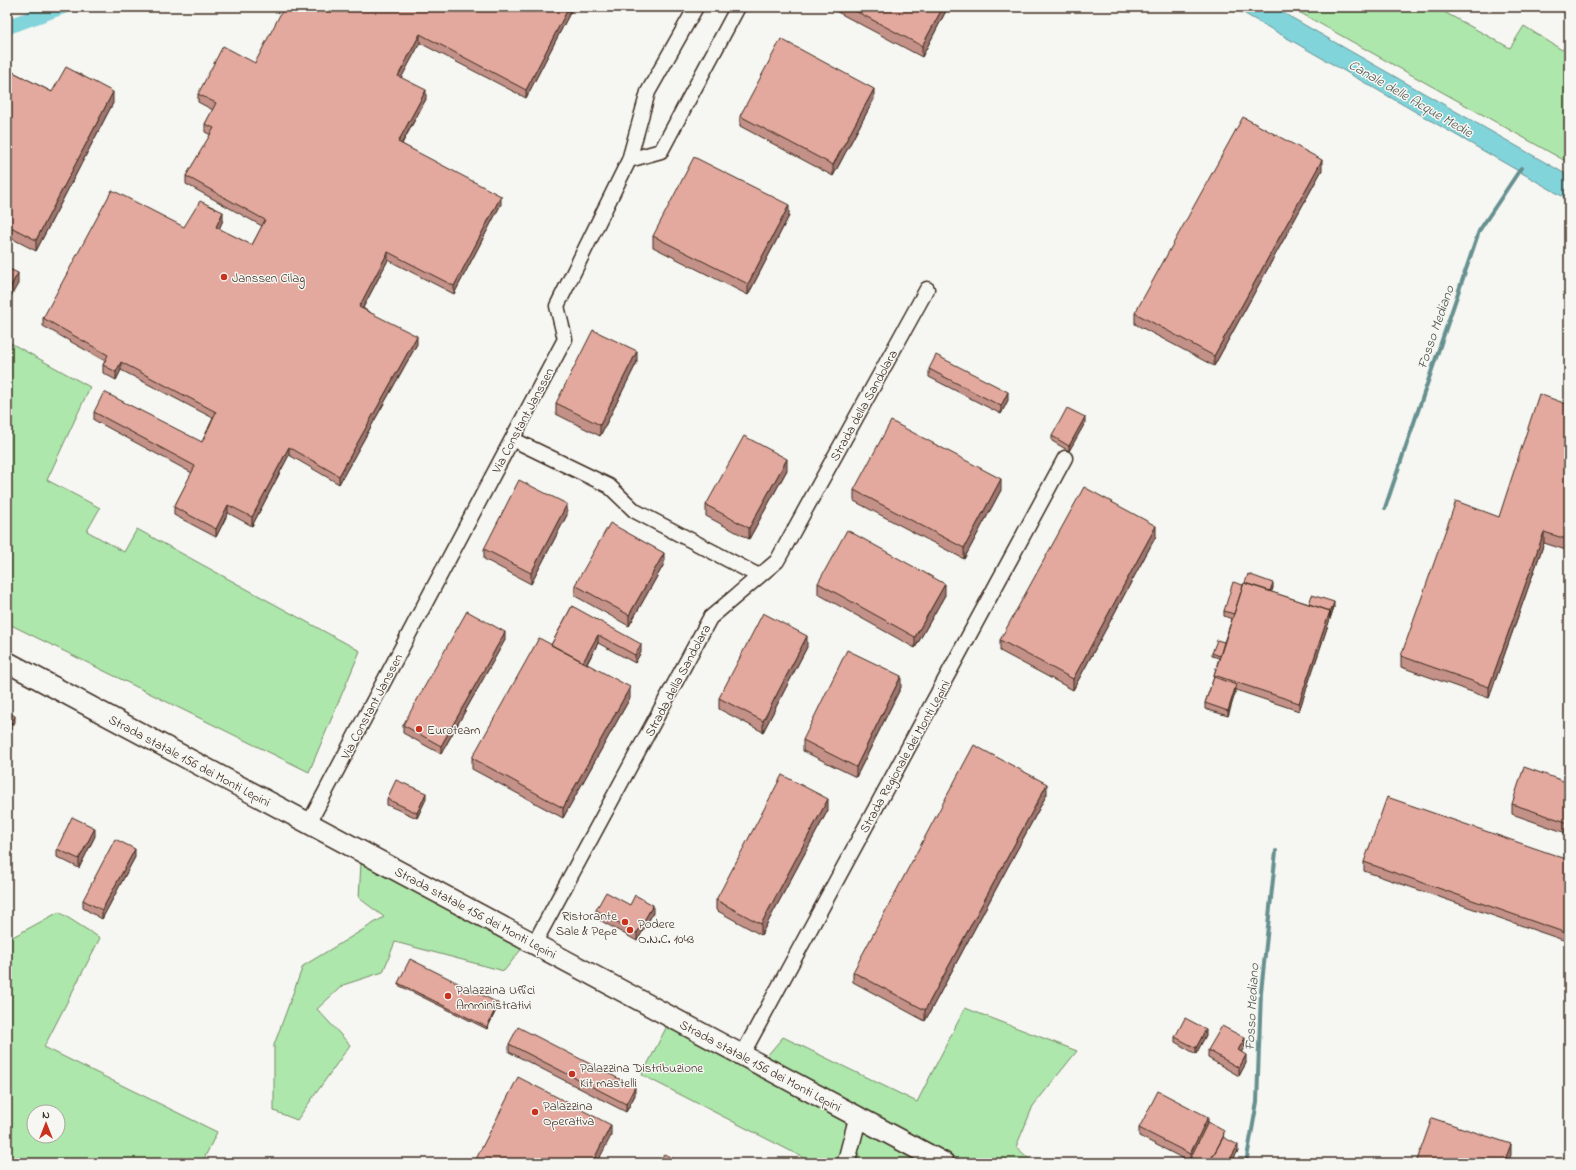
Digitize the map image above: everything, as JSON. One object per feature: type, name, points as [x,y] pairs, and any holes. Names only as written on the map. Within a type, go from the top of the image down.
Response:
[{"type":"main road","name":"Strada statale 156 dei Monti Lepini","points":[[7,662],[944,1163]]},
{"type":"street","name":"Via Constant Janssen","points":[[309,823],[565,339],[557,306],[629,160],[648,92],[696,7]]},
{"type":"street","points":[[629,160],[661,151],[738,7]]},
{"type":"street","name":"Strada della Sandolara","points":[[534,944],[710,618],[777,561],[927,289]]},
{"type":"street","points":[[512,439],[609,486],[635,511],[759,576]]},
{"type":"street","name":"Strada Regionale dei Monti Lepini","points":[[742,1054],[1066,458]]},
{"type":"street","points":[[846,1163],[858,1117]]},
{"type":"green space","points":[[1290,7],[1435,7],[1510,48],[1524,26],[1562,50],[1569,43],[1569,163]]},
{"type":"green space","points":[[7,341],[90,387],[47,480],[100,508],[87,531],[124,552],[137,529],[360,651],[309,772],[7,623]]},
{"type":"green space","points":[[361,863],[523,947],[504,971],[395,942],[383,972],[343,985],[317,1009],[350,1045],[297,1120],[274,1111],[274,1045],[303,966],[384,917],[359,898]]},
{"type":"green space","points":[[59,912],[100,938],[44,1047],[217,1132],[202,1163],[7,1163],[7,940]]},
{"type":"green space","points":[[965,1008],[1077,1051],[1033,1106],[1016,1147],[1034,1163],[809,1163],[810,1161],[642,1075],[667,1026],[755,1070],[783,1037],[917,1102]]},
{"type":"water","name":"Canale delle Acque Medie","points":[[1233,7],[1273,7],[1569,176],[1569,200]]},
{"type":"building","name":"Janssen Cilag","points":[[284,7],[569,7],[526,90],[420,34],[398,76],[426,90],[398,142],[501,196],[454,286],[388,252],[359,307],[417,336],[339,476],[289,447],[252,517],[228,505],[216,529],[174,507],[195,466],[94,412],[104,392],[202,442],[216,412],[121,362],[116,372],[103,365],[108,355],[43,318],[112,190],[184,227],[200,201],[223,212],[216,227],[252,245],[265,220],[186,176],[214,128],[205,124],[216,103],[198,94],[223,46],[255,63]]},
{"type":"building","points":[[848,7],[943,7],[922,46]]},
{"type":"building","points":[[781,39],[874,89],[833,165],[740,116]]},
{"type":"building","points":[[66,67],[113,92],[36,240],[7,225],[7,69],[52,92]]},
{"type":"building","points":[[1243,117],[1322,160],[1214,356],[1135,313]]},
{"type":"building","points":[[694,157],[789,205],[748,284],[653,236]]},
{"type":"building","points":[[7,268],[18,273],[7,293]]},
{"type":"building","points":[[593,330],[637,351],[600,425],[556,403]]},
{"type":"building","points":[[936,355],[1008,392],[1001,406],[929,369]]},
{"type":"building","points":[[1539,394],[1569,405],[1569,540],[1544,532],[1489,687],[1401,656],[1456,501],[1499,517]]},
{"type":"building","points":[[1067,408],[1085,417],[1069,446],[1052,436]]},
{"type":"building","points":[[891,421],[1001,479],[964,548],[854,490]]},
{"type":"building","points":[[744,436],[787,459],[749,528],[706,505]]},
{"type":"building","points":[[519,480],[567,504],[531,573],[484,549]]},
{"type":"building","points":[[1084,487],[1156,526],[1073,679],[1000,640]]},
{"type":"building","points":[[610,523],[664,553],[629,615],[575,585]]},
{"type":"building","points":[[847,530],[945,584],[915,637],[818,583]]},
{"type":"building","points":[[1248,574],[1273,583],[1270,591],[1245,583]]},
{"type":"building","points":[[1233,582],[1243,585],[1234,614],[1224,611]]},
{"type":"building","points":[[1244,583],[1330,611],[1299,703],[1214,675]]},
{"type":"building","points":[[1312,595],[1334,602],[1330,614],[1330,611],[1309,604]]},
{"type":"building","points":[[572,606],[641,644],[635,655],[598,635],[583,662],[551,645]]},
{"type":"building","points":[[467,611],[505,632],[441,746],[403,725]]},
{"type":"building","points":[[763,613],[807,636],[763,721],[719,698]]},
{"type":"building","points":[[539,638],[630,687],[563,808],[472,758]]},
{"type":"building","points":[[1217,640],[1224,642],[1220,656],[1212,653]]},
{"type":"building","points":[[847,650],[901,676],[856,767],[803,740]]},
{"type":"building","points":[[1214,677],[1236,685],[1228,711],[1205,703]]},
{"type":"building","points":[[7,712],[15,716],[7,731]]},
{"type":"building","points":[[974,745],[1047,784],[925,1010],[853,972]]},
{"type":"building","points":[[1524,767],[1569,783],[1569,823],[1512,804]]},
{"type":"building","points":[[782,775],[828,799],[761,924],[716,900]]},
{"type":"building","points":[[396,780],[426,793],[417,813],[387,799]]},
{"type":"building","points":[[1387,797],[1569,860],[1569,934],[1364,862]]},
{"type":"building","points":[[72,817],[95,828],[79,859],[57,849]]},
{"type":"building","points":[[115,839],[135,849],[102,910],[83,900]]},
{"type":"building","name":"Podere O.N.C. 1043","points":[[606,892],[630,905],[635,895],[653,905],[637,933],[596,910]]},
{"type":"building","name":"Palazzina Uffici Amministrativi","points":[[410,959],[498,1003],[487,1027],[398,983]]},
{"type":"building","points":[[1185,1018],[1206,1029],[1196,1048],[1175,1037]]},
{"type":"building","points":[[1222,1026],[1245,1038],[1238,1050],[1246,1055],[1239,1068],[1208,1050]]},
{"type":"building","points":[[518,1027],[635,1087],[626,1104],[509,1044]]},
{"type":"building","name":"Palazzina Operativa","points":[[518,1077],[611,1125],[592,1163],[474,1163]]},
{"type":"building","points":[[1158,1091],[1208,1117],[1190,1154],[1139,1128]]},
{"type":"building","points":[[1432,1118],[1511,1144],[1504,1163],[1416,1163]]},
{"type":"building","points":[[1208,1122],[1224,1131],[1223,1138],[1209,1163],[1197,1163],[1190,1159]]},
{"type":"building","points":[[1223,1137],[1238,1145],[1228,1163],[1209,1163]]},
{"type":"building","points":[[664,1154],[682,1163],[659,1163]]},
{"type":"waterway","points":[[7,27],[62,7]]},
{"type":"waterway","name":"Fosso Mediano","points":[[1385,508],[1479,231],[1521,168]]},
{"type":"waterway","name":"Fosso Mediano","points":[[1246,1163],[1257,1102],[1261,992],[1276,851]]},
{"type":"place","name":"Janssen Cilag","points":[[224,277]]},
{"type":"place","name":"Euroteam","points":[[419,729]]},
{"type":"place","name":"Ristorante Sale & Pepe","points":[[625,922]]},
{"type":"place","name":"Podere O.N.C. 1043","points":[[630,930]]},
{"type":"place","name":"Palazzina Uffici Amministrativi","points":[[448,996]]},
{"type":"place","name":"Palazzina Distribuzione Kit mastelli","points":[[572,1074]]},
{"type":"place","name":"Palazzina Operativa","points":[[535,1112]]}]
